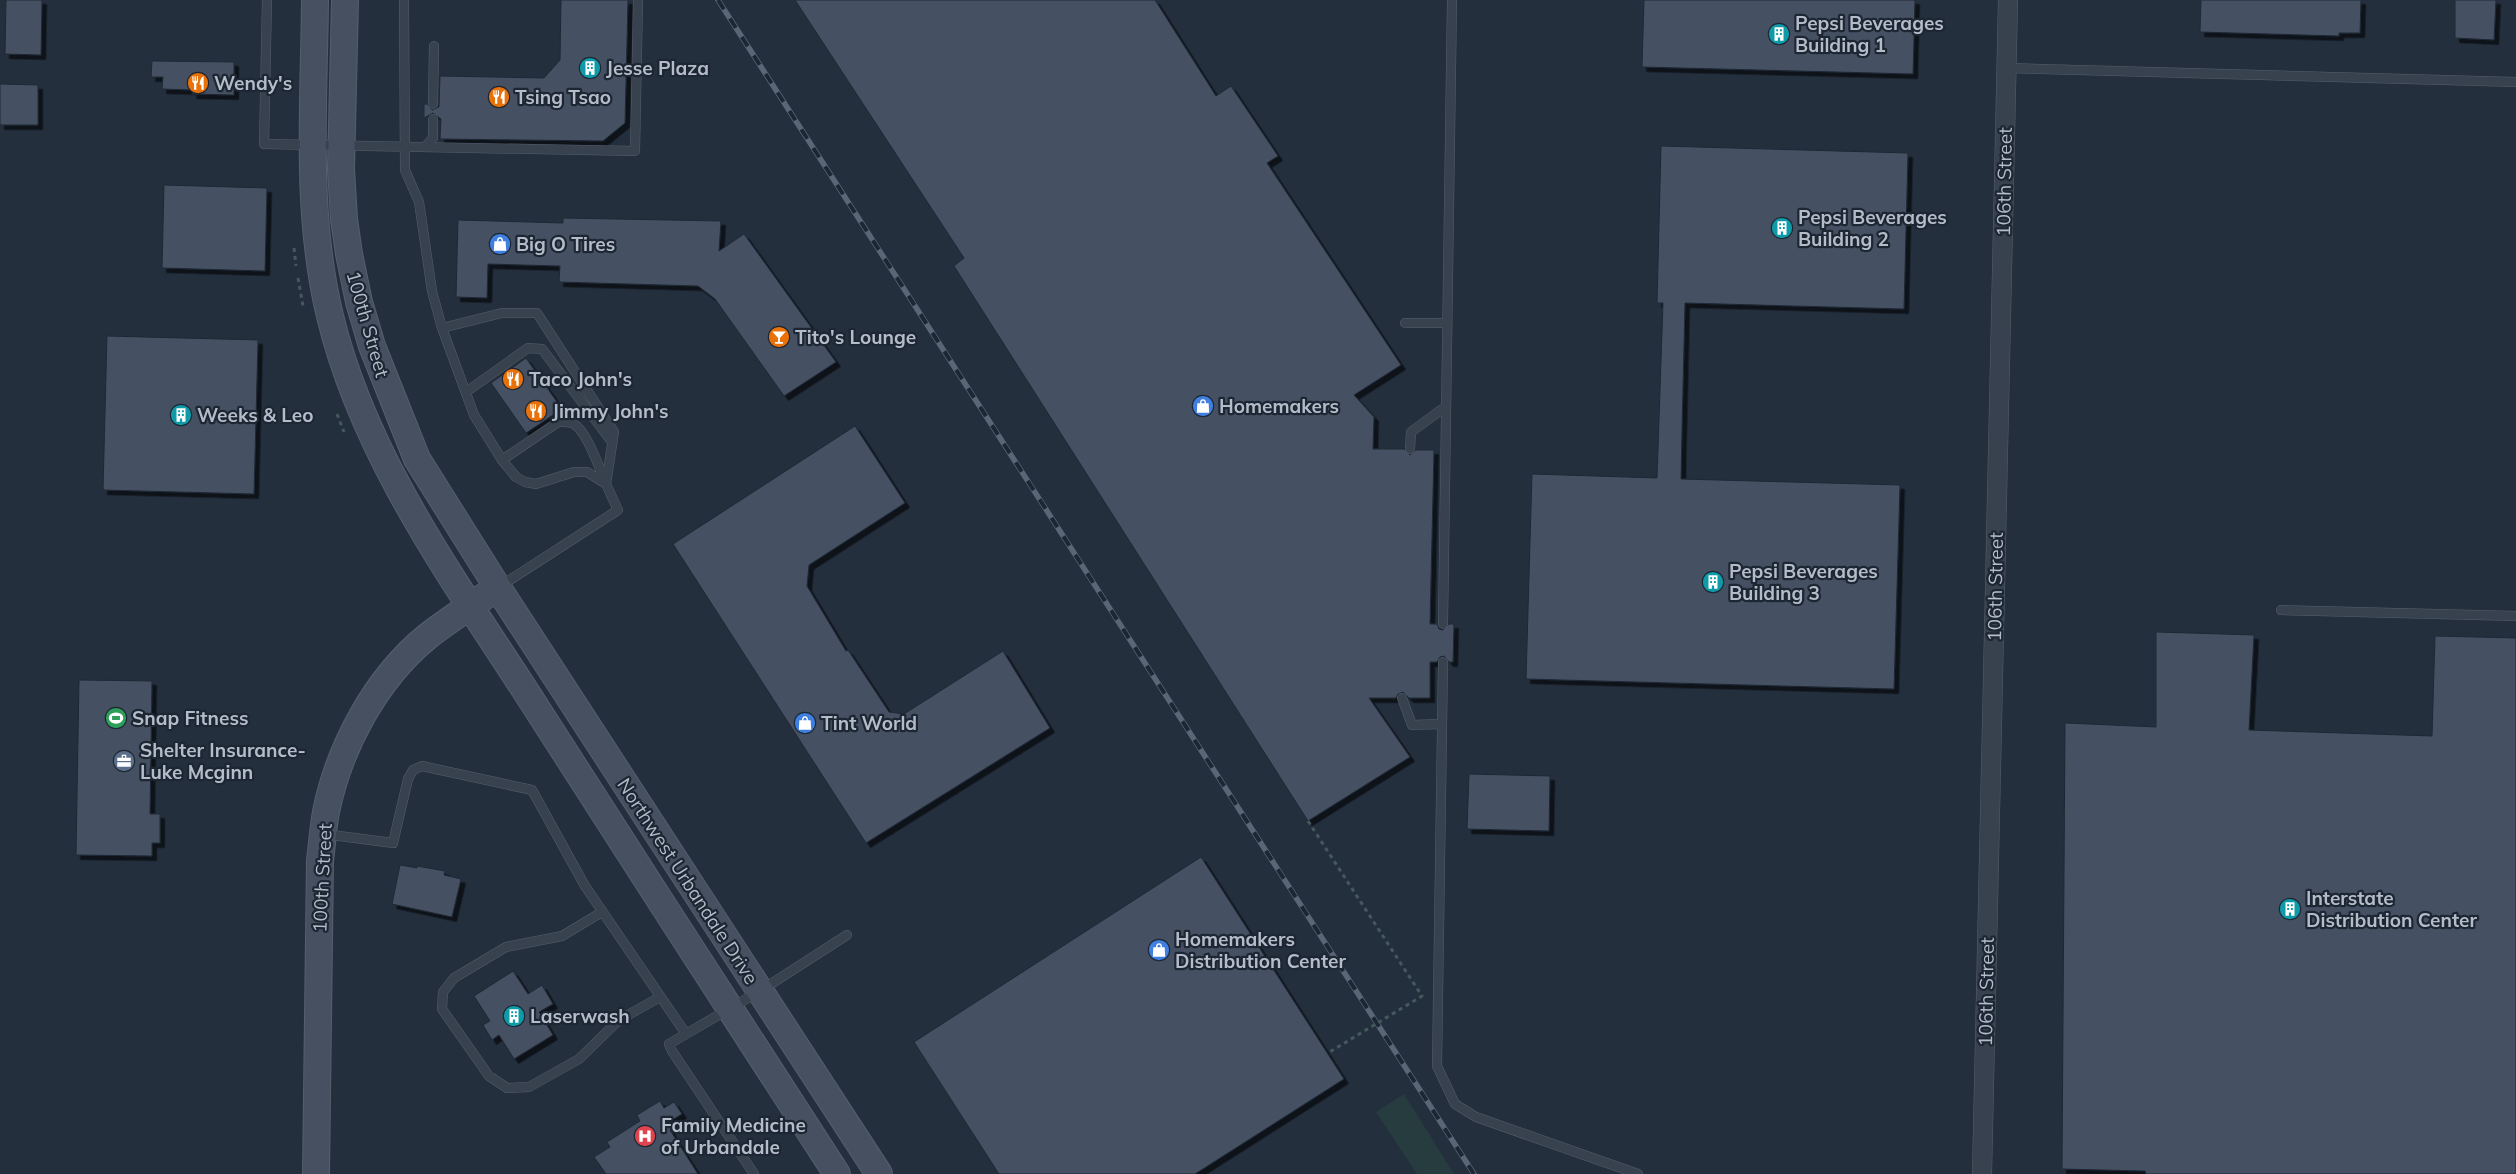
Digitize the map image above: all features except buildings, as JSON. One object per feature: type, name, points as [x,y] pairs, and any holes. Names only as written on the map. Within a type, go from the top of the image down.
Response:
[{"type":"main road","name":"100th Street","points":[[315,0],[314,145],[316,234],[323,281],[342,359],[379,448],[409,506],[471,606]]},
{"type":"main road","name":"100th Street","points":[[316,1174],[320,861],[332,786],[345,751],[364,714],[385,682],[427,637],[498,588],[417,459],[385,384],[359,302],[344,219],[341,145],[345,0]]},
{"type":"main road","name":"Northwest Urbandale Drive","points":[[498,588],[879,1174]]},
{"type":"main road","name":"Northwest Urbandale Drive","points":[[471,606],[837,1174]]},
{"type":"street","name":"106th Street","points":[[1982,1174],[2008,0]]},
{"type":"lane","points":[[267,0],[264,144],[635,150],[638,0]]},
{"type":"lane","points":[[404,0],[405,170],[419,202],[432,291],[442,328],[474,415],[502,460],[516,477],[525,482],[536,484],[574,472],[587,472],[606,484]]},
{"type":"lane","points":[[1443,624],[1452,0]]},
{"type":"lane","points":[[433,104],[434,46]]},
{"type":"lane","points":[[2007,68],[2516,82]]},
{"type":"lane","points":[[425,147],[433,138],[433,119]]},
{"type":"lane","points":[[442,328],[502,313],[537,313],[614,432],[606,484]]},
{"type":"lane","points":[[1405,323],[1447,323]]},
{"type":"lane","points":[[466,392],[528,348],[542,349],[612,442]]},
{"type":"lane","points":[[1410,450],[1411,432],[1446,407]]},
{"type":"lane","points":[[498,588],[618,510],[586,440],[574,424],[558,422],[502,460]]},
{"type":"lane","points":[[2282,610],[2516,616]]},
{"type":"lane","points":[[1443,662],[1438,1066],[1444,1082],[1455,1104],[1476,1116],[1638,1174]]},
{"type":"lane","points":[[1402,698],[1412,725],[1441,724]]},
{"type":"lane","points":[[323,834],[393,843],[408,779],[414,770],[422,766],[532,790],[585,886],[686,1034]]},
{"type":"lane","points":[[602,912],[562,936],[506,947],[454,978],[443,992],[442,1010],[489,1076],[507,1088],[529,1088],[579,1059],[619,1020],[660,997]]},
{"type":"lane","points":[[754,1174],[669,1044],[760,991],[847,935]]},
{"type":"path","points":[[1308,821],[1422,996],[1328,1053]]},
{"type":"green space","points":[[1404,1094],[1454,1174],[1417,1174],[1376,1112]]},
{"type":"railway","points":[[718,0],[1474,1174]]},
{"type":"place","name":"Pepsi Beverages Building 1","points":[[1779,34]]},
{"type":"place","name":"Jesse Plaza","points":[[590,68]]},
{"type":"place","name":"Wendy's","points":[[198,83]]},
{"type":"place","name":"Tsing Tsao","points":[[499,97]]},
{"type":"place","name":"Pepsi Beverages Building 2","points":[[1782,228]]},
{"type":"place","name":"Big O Tires","points":[[500,244]]},
{"type":"place","name":"Tito's Lounge","points":[[779,337]]},
{"type":"place","name":"Taco John's","points":[[513,379]]},
{"type":"place","name":"Homemakers","points":[[1203,406]]},
{"type":"place","name":"Jimmy John's","points":[[536,411]]},
{"type":"place","name":"Weeks & Leo","points":[[181,415]]},
{"type":"place","name":"Pepsi Beverages Building 3","points":[[1713,582]]},
{"type":"place","name":"Snap Fitness","points":[[116,718]]},
{"type":"place","name":"Tint World","points":[[805,723]]},
{"type":"place","name":"Shelter Insurance- Luke Mcginn","points":[[124,761]]},
{"type":"place","name":"Interstate Distribution Center","points":[[2290,909]]},
{"type":"place","name":"Homemakers Distribution Center","points":[[1159,950]]},
{"type":"place","name":"Laserwash","points":[[514,1016]]},
{"type":"place","name":"Family Medicine of Urbandale","points":[[645,1136]]}]
